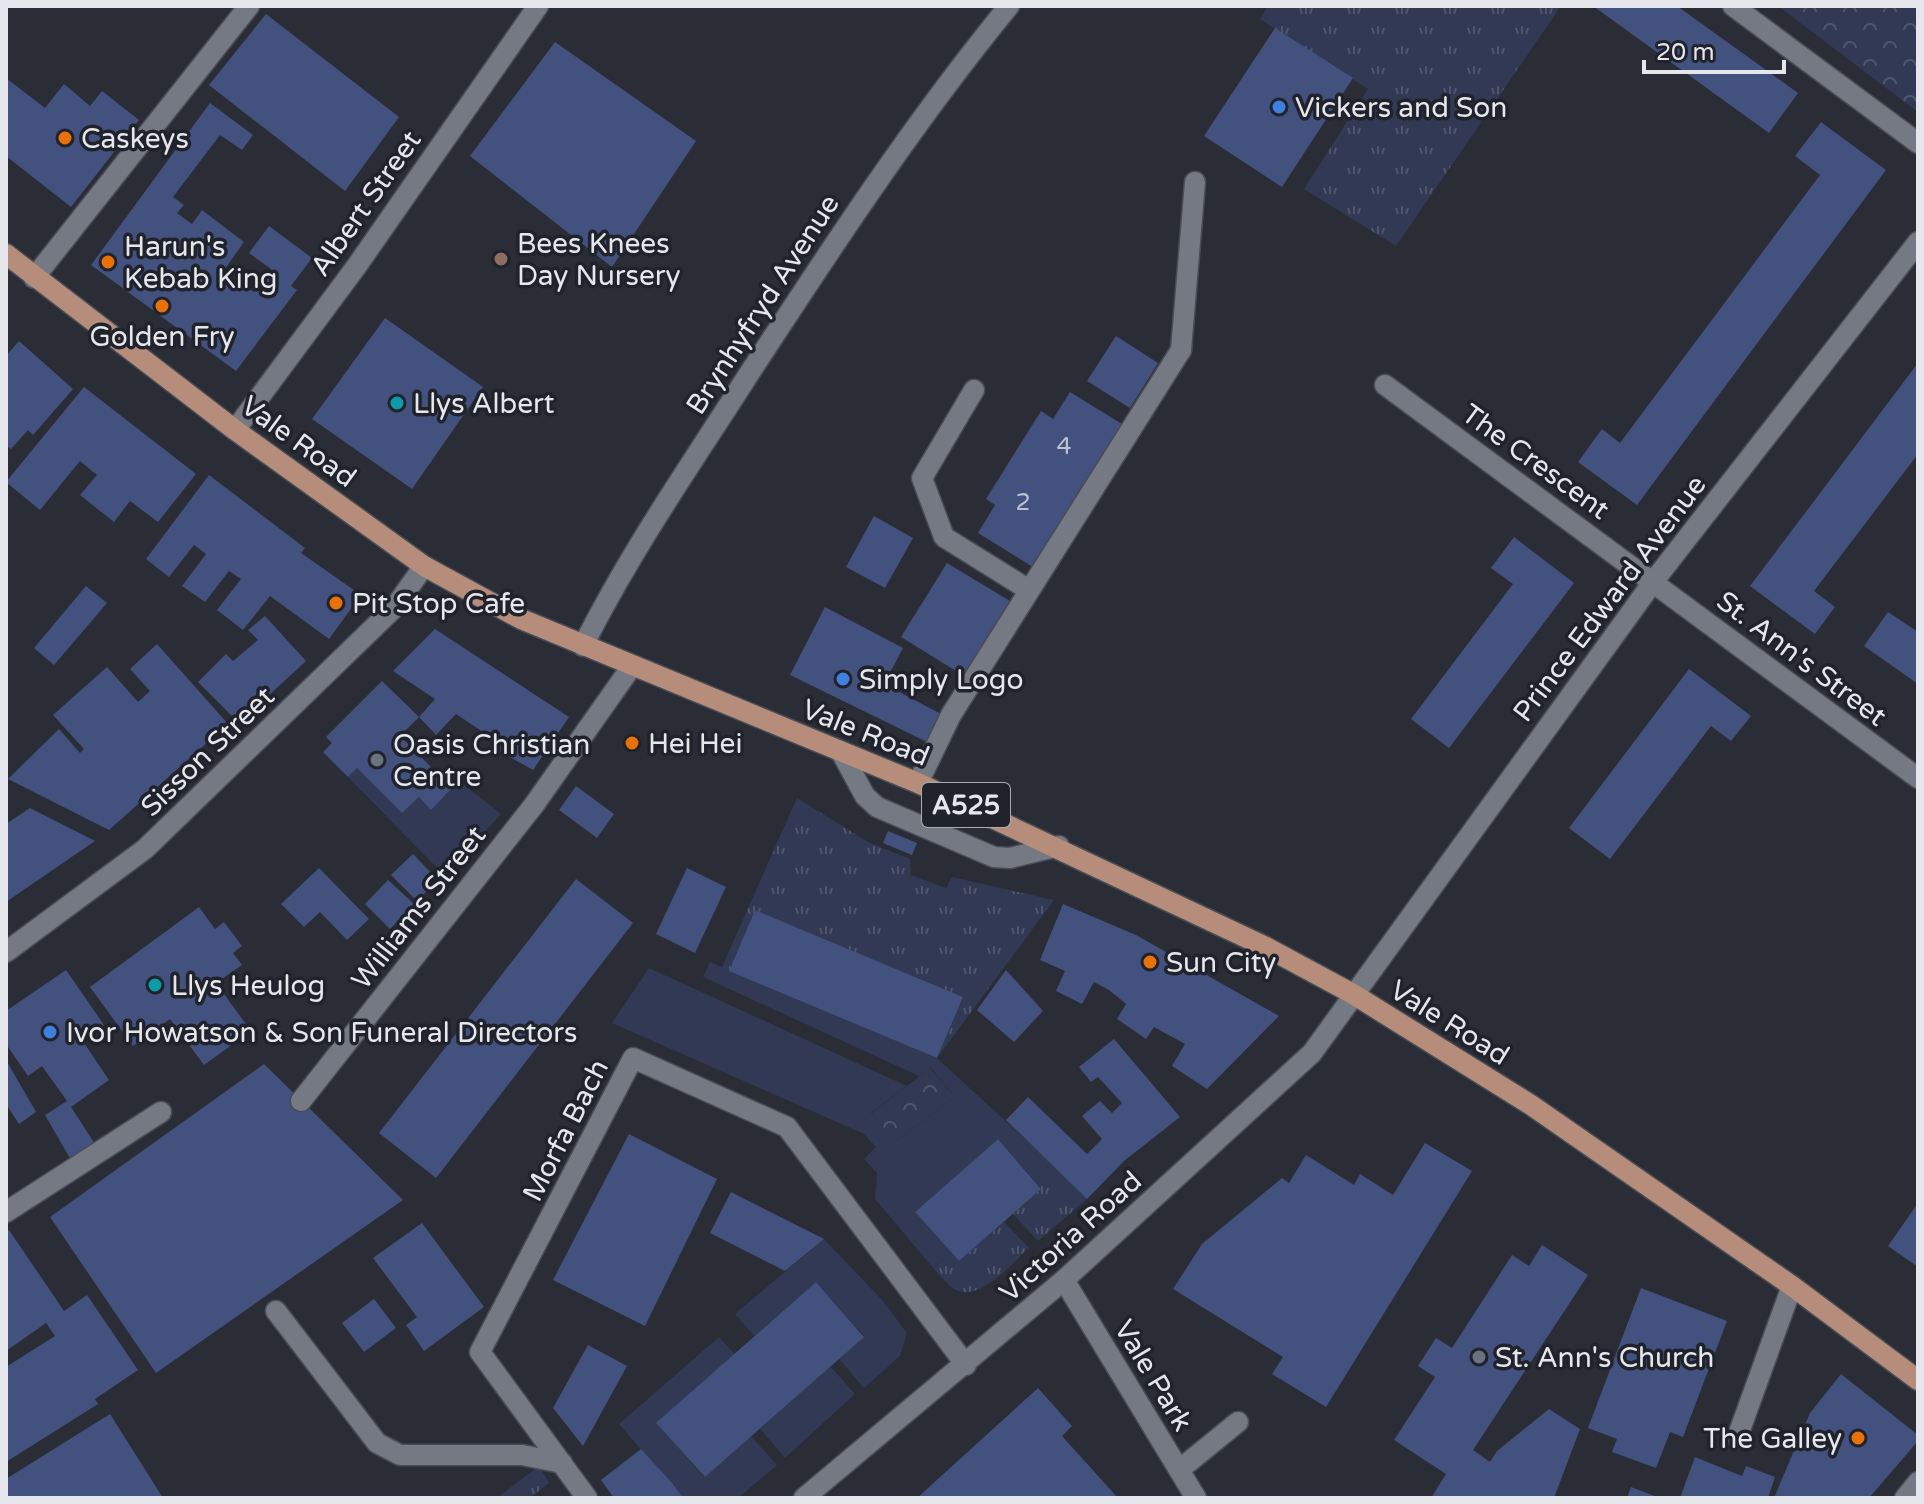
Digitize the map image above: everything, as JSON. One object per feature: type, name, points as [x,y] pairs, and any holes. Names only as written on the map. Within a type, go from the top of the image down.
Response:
[{"type":"main road","name":"Vale Road","points":[[6,254],[235,430],[424,566],[521,619],[918,783],[1059,846],[1266,947],[1353,994],[1531,1105],[1792,1286],[1918,1380]]},
{"type":"street","points":[[34,278],[249,6]]},
{"type":"street","name":"Albert Street","points":[[235,430],[356,267],[538,6]]},
{"type":"street","name":"Brynhyfryd Avenue","points":[[583,646],[616,580],[846,224],[965,59],[1009,6]]},
{"type":"street","points":[[1733,6],[1918,143]]},
{"type":"street","points":[[918,783],[951,715],[1181,350],[1195,182]]},
{"type":"street","name":"Prince Edward Avenue","points":[[1353,994],[1653,582],[1918,242]]},
{"type":"street","name":"The Crescent","points":[[1385,385],[1653,582]]},
{"type":"street","points":[[974,390],[922,478],[944,537],[1029,590]]},
{"type":"street","name":"Sisson Street","points":[[6,952],[145,849],[395,607],[424,566]]},
{"type":"street","name":"St. Ann's Street","points":[[1653,582],[1918,778]]},
{"type":"street","name":"Williams Street","points":[[301,1101],[534,805],[632,666]]},
{"type":"street","points":[[841,752],[865,796],[877,807],[994,857],[1010,858],[1059,846]]},
{"type":"street","name":"Victoria Road","points":[[804,1498],[1064,1280],[1312,1053],[1353,994]]},
{"type":"street","name":"Morfa Bach","points":[[587,1498],[480,1352],[633,1058],[787,1127],[966,1365]]},
{"type":"street","points":[[6,1212],[161,1112]]},
{"type":"street","name":"Vale Park","points":[[1064,1280],[1196,1498]]},
{"type":"street","points":[[1737,1438],[1792,1286]]},
{"type":"street","points":[[276,1311],[377,1443],[400,1455],[522,1455],[562,1463]]},
{"type":"street","points":[[1179,1470],[1238,1422]]},
{"type":"street","points":[[1905,1498],[1918,1482]]},
{"type":"green space","points":[[1268,6],[1561,6],[1396,246],[1304,189],[1368,89],[1260,19]]},
{"type":"green space","points":[[1778,6],[1918,6],[1918,112]]},
{"type":"green space","points":[[357,768],[402,813],[419,797],[431,809],[452,789],[446,783],[453,776],[501,814],[445,876],[348,777]]},
{"type":"green space","points":[[797,798],[868,842],[910,859],[911,875],[946,888],[952,877],[1054,900],[937,1058],[963,997],[755,910],[729,971],[722,967]]},
{"type":"green space","points":[[710,962],[937,1058],[1051,1163],[1033,1179],[998,1139],[915,1212],[951,1252],[933,1268],[875,1199],[877,1173],[864,1159],[876,1147],[864,1134],[612,1023],[649,968],[907,1086],[871,1113],[896,1141],[955,1097],[931,1068],[919,1076],[703,977]]},
{"type":"green space","points":[[930,1068],[955,1097],[896,1141],[871,1114]]},
{"type":"green space","points":[[1051,1163],[1087,1199],[1038,1241],[1013,1214],[1041,1189],[1033,1179]]},
{"type":"green space","points":[[1004,1222],[1029,1248],[986,1286],[966,1292],[956,1290],[933,1268],[951,1252],[959,1261]]},
{"type":"green space","points":[[824,1239],[883,1301],[907,1333],[900,1356],[864,1388],[839,1359],[864,1336],[816,1282],[754,1336],[735,1314]]},
{"type":"green space","points":[[719,1337],[735,1354],[657,1424],[704,1477],[751,1436],[777,1465],[738,1498],[683,1498],[619,1424]]},
{"type":"green space","points":[[830,1366],[855,1394],[785,1458],[760,1429]]},
{"type":"green space","points":[[539,1466],[549,1483],[530,1498],[497,1498]]},
{"type":"building","points":[[1593,6],[1677,6],[1798,93],[1769,133]]},
{"type":"building","points":[[266,14],[399,117],[345,191],[209,85]]},
{"type":"building","name":"Vickers and Son","points":[[1275,28],[1353,78],[1282,187],[1204,136]]},
{"type":"building","points":[[555,42],[696,141],[612,267],[470,156]]},
{"type":"building","name":"Caskeys","points":[[6,78],[45,108],[64,84],[90,106],[102,91],[139,120],[71,207],[6,156]]},
{"type":"building","points":[[210,103],[253,135],[242,150],[220,135],[173,197],[184,205],[177,213],[192,224],[202,210],[244,242],[222,273],[254,292],[271,269],[249,253],[269,226],[312,258],[291,286],[297,290],[236,371],[91,265]]},
{"type":"building","points":[[1821,122],[1886,170],[1637,505],[1578,462],[1602,429],[1620,443],[1820,175],[1795,156]]},
{"type":"building","name":"Llys Albert","points":[[385,318],[483,387],[412,489],[312,419]]},
{"type":"building","points":[[1116,336],[1158,363],[1130,408],[1087,381]]},
{"type":"building","points":[[19,341],[73,389],[33,435],[28,430],[11,449],[6,445],[6,356]]},
{"type":"building","points":[[1918,363],[1918,454],[1814,591],[1835,607],[1815,634],[1750,586]]},
{"type":"building","points":[[84,387],[196,474],[158,522],[130,501],[114,522],[80,495],[97,475],[80,461],[40,510],[6,482]]},
{"type":"building","points":[[1070,392],[1122,424],[1033,567],[978,533],[995,505],[986,499],[1041,411],[1053,419]]},
{"type":"building","points":[[209,475],[305,548],[301,553],[361,595],[329,639],[270,596],[243,630],[217,610],[241,579],[229,571],[205,602],[182,586],[206,554],[194,545],[169,577],[146,559]]},
{"type":"building","points":[[874,516],[913,538],[885,588],[846,567]]},
{"type":"building","points":[[1514,537],[1574,583],[1449,748],[1411,719],[1513,584],[1491,568]]},
{"type":"building","points":[[947,563],[1010,601],[964,676],[901,637]]},
{"type":"building","points":[[86,586],[107,603],[54,665],[34,648]]},
{"type":"building","name":"Simply Logo","points":[[825,607],[903,648],[884,684],[943,715],[929,743],[790,675]]},
{"type":"building","points":[[1888,612],[1918,632],[1918,684],[1864,646]]},
{"type":"building","points":[[265,616],[306,661],[239,723],[198,682],[226,654],[233,661],[258,640],[248,630]]},
{"type":"building","points":[[435,629],[569,717],[533,770],[494,748],[498,742],[456,714],[436,735],[419,717],[435,699],[393,671]]},
{"type":"building","points":[[157,644],[228,724],[109,830],[8,779],[59,729],[80,753],[84,749],[53,715],[107,667],[138,702],[150,691],[130,669]]},
{"type":"building","points":[[1689,669],[1751,716],[1731,741],[1711,726],[1610,859],[1569,828]]},
{"type":"building","name":"Oasis Christian Centre","points":[[382,681],[419,717],[400,736],[452,788],[431,810],[419,797],[402,813],[357,768],[348,777],[323,752],[332,743],[326,737]]},
{"type":"building","points":[[576,786],[614,814],[597,838],[559,810]]},
{"type":"building","points":[[30,808],[95,841],[6,902],[6,824]]},
{"type":"building","points":[[888,831],[917,843],[912,855],[883,843]]},
{"type":"building","points":[[413,854],[438,880],[417,901],[391,875]]},
{"type":"building","points":[[319,868],[369,919],[347,940],[320,912],[304,927],[281,904]]},
{"type":"building","points":[[687,868],[726,887],[695,953],[656,934]]},
{"type":"building","points":[[576,879],[633,923],[436,1178],[379,1133]]},
{"type":"building","points":[[388,880],[414,904],[390,929],[365,904]]},
{"type":"building","points":[[1063,904],[1136,935],[1279,1016],[1207,1089],[1172,1066],[1185,1044],[1154,1027],[1146,1039],[1117,1019],[1126,1004],[1109,990],[1094,982],[1082,1004],[1056,991],[1065,971],[1040,960]]},
{"type":"building","name":"Llys Heulog","points":[[199,907],[215,929],[224,922],[242,946],[233,953],[242,965],[216,983],[251,1031],[204,1065],[170,1019],[133,1046],[90,987]]},
{"type":"building","points":[[755,910],[963,997],[937,1058],[729,971]]},
{"type":"building","name":"Ivor Howatson & Son Funeral Directors","points":[[66,970],[104,1025],[82,1040],[109,1080],[71,1107],[95,1144],[71,1160],[45,1115],[67,1101],[42,1066],[28,1076],[6,1044],[6,1011]]},
{"type":"building","points":[[1006,970],[1043,1011],[1014,1042],[977,1010]]},
{"type":"building","points":[[1114,1039],[1180,1117],[1124,1161],[1087,1199],[1006,1120],[1028,1097],[1087,1154],[1102,1139],[1082,1116],[1100,1101],[1112,1113],[1122,1103],[1098,1077],[1091,1082],[1079,1067]]},
{"type":"building","points":[[6,1060],[36,1112],[19,1124],[6,1104]]},
{"type":"building","points":[[264,1064],[403,1200],[156,1373],[50,1217]]},
{"type":"building","points":[[629,1134],[717,1179],[645,1326],[553,1280]]},
{"type":"building","points":[[998,1139],[1041,1189],[959,1261],[915,1212]]},
{"type":"building","points":[[1425,1143],[1472,1171],[1326,1407],[1272,1374],[1283,1357],[1173,1289],[1202,1244],[1282,1178],[1289,1183],[1306,1155],[1354,1185],[1360,1174],[1393,1195]]},
{"type":"building","points":[[731,1192],[824,1239],[785,1271],[710,1233]]},
{"type":"building","points":[[1918,1203],[1918,1267],[1888,1246]]},
{"type":"building","points":[[422,1223],[484,1307],[424,1351],[406,1325],[417,1317],[373,1258]]},
{"type":"building","points":[[9,1230],[64,1311],[87,1295],[138,1370],[95,1399],[98,1404],[6,1462],[6,1367],[55,1336],[46,1323],[6,1351],[6,1232]]},
{"type":"building","name":"St. Ann's Church","points":[[1542,1245],[1588,1275],[1473,1450],[1490,1462],[1497,1451],[1549,1409],[1580,1429],[1554,1498],[1431,1498],[1446,1474],[1394,1440],[1435,1377],[1418,1366],[1436,1338],[1452,1348],[1512,1255],[1529,1266]]},
{"type":"building","points":[[816,1282],[864,1337],[705,1477],[656,1423]]},
{"type":"building","points":[[1641,1288],[1727,1321],[1683,1437],[1670,1432],[1656,1468],[1612,1452],[1617,1439],[1588,1428]]},
{"type":"building","points":[[374,1299],[396,1328],[364,1352],[342,1323]]},
{"type":"building","points":[[588,1345],[627,1366],[583,1446],[553,1408]]},
{"type":"building","name":"The Galley","points":[[1841,1374],[1918,1435],[1918,1441],[1869,1498],[1774,1498],[1810,1413]]},
{"type":"building","points":[[1038,1388],[1072,1426],[1062,1436],[1118,1498],[917,1498]]},
{"type":"building","points":[[110,1414],[163,1498],[6,1498],[6,1479]]},
{"type":"building","points":[[641,1449],[683,1498],[614,1498],[601,1480]]},
{"type":"building","points":[[1695,1457],[1742,1476],[1746,1466],[1775,1477],[1768,1498],[1680,1498]]},
{"type":"building","points":[[1631,1487],[1660,1498],[1627,1498]]},
{"type":"place","name":"Vickers and Son","points":[[1279,107]]},
{"type":"place","name":"Caskeys","points":[[65,138]]},
{"type":"place","name":"Bees Knees Day Nursery","points":[[501,259]]},
{"type":"place","name":"Harun's Kebab King","points":[[108,262]]},
{"type":"place","name":"Golden Fry","points":[[162,306]]},
{"type":"place","name":"Llys Albert","points":[[397,403]]},
{"type":"place","name":"Pit Stop Cafe","points":[[336,603]]},
{"type":"place","name":"Simply Logo","points":[[843,679]]},
{"type":"place","name":"Hei Hei","points":[[632,743]]},
{"type":"place","name":"Oasis Christian Centre","points":[[377,760]]},
{"type":"place","name":"Sun City","points":[[1150,962]]},
{"type":"place","name":"Llys Heulog","points":[[155,985]]},
{"type":"place","name":"Ivor Howatson & Son Funeral Directors","points":[[50,1032]]},
{"type":"place","name":"St. Ann's Church","points":[[1479,1357]]},
{"type":"place","name":"The Galley","points":[[1858,1438]]}]
